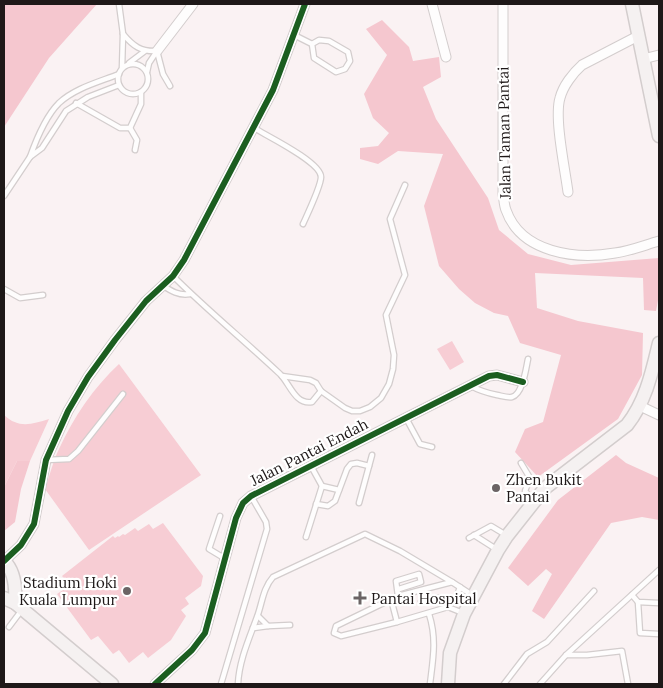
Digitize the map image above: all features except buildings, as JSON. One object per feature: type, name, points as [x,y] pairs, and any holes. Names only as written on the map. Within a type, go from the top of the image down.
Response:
[{"type":"street","points":[[157,51],[193,4]]},
{"type":"street","points":[[112,684],[14,603],[14,580],[8,564],[4,561],[21,545],[34,524],[46,460],[68,410],[88,377],[128,324],[162,285],[173,276],[184,260],[274,90],[305,4]]},
{"type":"street","points":[[432,4],[446,57]]},
{"type":"street","name":"Jalan Taman Pantai","points":[[503,4],[503,194],[506,210],[514,224],[524,235],[543,247],[567,254],[592,256],[616,253],[659,241]]},
{"type":"street","points":[[632,4],[659,136]]},
{"type":"street","points":[[568,192],[558,115],[560,97],[575,71],[582,65],[638,36]]},
{"type":"street","points":[[643,59],[659,54]]},
{"type":"street","points":[[448,684],[450,653],[464,614],[498,550],[545,488],[627,425],[640,406],[651,378],[659,343]]},
{"type":"street","name":"Jalan Pantai Endah","points":[[155,684],[192,650],[204,633],[239,510],[250,496],[310,464],[493,374],[523,382]]},
{"type":"street","points":[[640,406],[659,415]]},
{"type":"lane","points":[[118,4],[123,34],[122,68]]},
{"type":"lane","points":[[123,34],[135,47],[145,51],[157,51]]},
{"type":"lane","points":[[294,35],[312,44]]},
{"type":"lane","points":[[319,40],[325,40],[345,50],[350,58],[347,67],[342,71],[336,72],[318,61],[313,56],[312,44],[319,40]]},
{"type":"lane","points":[[4,196],[30,157],[35,142],[58,105],[77,92],[118,74],[122,68],[145,51]]},
{"type":"lane","points":[[130,128],[141,104],[141,92],[148,81],[149,63],[157,51]]},
{"type":"lane","points":[[157,51],[162,74],[170,86]]},
{"type":"lane","points":[[128,64],[137,64],[147,73]]},
{"type":"lane","points":[[118,74],[119,85],[122,89],[131,94],[141,92]]},
{"type":"lane","points":[[30,157],[42,148],[66,111],[82,100],[119,85]]},
{"type":"lane","points":[[77,92],[82,100]]},
{"type":"lane","points":[[76,103],[119,127],[130,128]]},
{"type":"lane","points":[[130,128],[137,142],[135,150]]},
{"type":"lane","points":[[254,128],[310,161],[319,169],[321,180],[303,224]]},
{"type":"lane","points":[[282,376],[310,380],[316,383],[321,391],[352,411],[360,411],[370,407],[381,398],[389,384],[394,355],[386,315],[405,273],[390,219],[405,185]]},
{"type":"lane","points":[[173,276],[190,294],[282,376],[294,394],[304,402],[312,402],[321,391]]},
{"type":"lane","points":[[162,285],[184,295],[190,294]]},
{"type":"lane","points":[[4,289],[20,298],[43,295]]},
{"type":"lane","points":[[470,385],[482,392],[511,398],[517,394],[523,382],[528,358]]},
{"type":"lane","points":[[46,460],[70,459],[123,394]]},
{"type":"lane","points":[[405,417],[420,444],[432,447]]},
{"type":"lane","points":[[360,503],[372,455]]},
{"type":"lane","points":[[316,504],[331,505],[335,501],[347,469],[351,464],[357,463],[369,466]]},
{"type":"lane","points":[[521,463],[530,478],[525,491],[535,502]]},
{"type":"lane","points":[[306,537],[322,486],[310,464]]},
{"type":"lane","points":[[322,486],[339,490]]},
{"type":"lane","points":[[222,684],[267,529],[266,522],[250,496]]},
{"type":"lane","points":[[220,516],[209,549],[224,558]]},
{"type":"lane","points":[[498,550],[472,536],[491,526],[507,536]]},
{"type":"lane","points":[[238,684],[238,673],[267,586],[273,578],[365,534],[400,551],[473,596]]},
{"type":"lane","points":[[540,684],[566,655],[659,570]]},
{"type":"lane","points":[[398,589],[421,582],[420,574],[396,581],[398,596]]},
{"type":"lane","points":[[452,582],[391,599],[336,626],[334,633],[341,636],[429,614],[448,607],[456,599],[460,587]]},
{"type":"lane","points":[[504,684],[528,654],[547,642],[594,591]]},
{"type":"lane","points":[[632,595],[638,602],[640,633],[659,634]]},
{"type":"lane","points":[[421,602],[438,598],[456,599]]},
{"type":"lane","points":[[391,599],[397,622]]},
{"type":"lane","points":[[638,602],[659,602]]},
{"type":"lane","points":[[9,627],[14,603]]},
{"type":"lane","points":[[448,607],[464,614]]},
{"type":"lane","points":[[429,614],[433,626],[434,639],[430,684]]},
{"type":"lane","points":[[258,616],[268,626]]},
{"type":"lane","points":[[253,628],[290,624]]},
{"type":"lane","points":[[566,655],[622,651],[628,684]]},
{"type":"shaded area","points":[[4,4],[97,4],[49,58],[4,127]]},
{"type":"shaded area","points":[[382,20],[409,47],[413,61],[439,57],[441,77],[423,87],[436,119],[488,198],[499,230],[528,254],[571,265],[659,258],[659,295],[656,311],[644,310],[643,278],[535,273],[537,308],[578,321],[643,333],[642,375],[618,419],[538,477],[515,452],[525,429],[543,422],[561,355],[520,343],[508,316],[494,313],[475,303],[459,289],[439,266],[424,206],[443,154],[398,151],[378,164],[360,159],[360,148],[378,146],[389,133],[373,118],[364,94],[387,55],[366,29]]},
{"type":"shaded area","points":[[452,341],[464,362],[450,370],[437,349]]},
{"type":"shaded area","points":[[119,364],[201,475],[89,550],[45,489],[57,454],[71,426],[85,403]]},
{"type":"shaded area","points":[[4,415],[20,424],[31,424],[49,419],[30,461],[17,461],[4,487]]},
{"type":"shaded area","points":[[616,455],[626,463],[659,478],[659,520],[642,517],[611,523],[544,619],[532,611],[552,574],[546,569],[528,586],[508,568],[558,500]]},
{"type":"shaded area","points":[[17,461],[30,461],[21,489],[15,522],[4,531],[4,487]]},
{"type":"shaded area","name":"Stadium Hoki Kuala Lumpur","points":[[163,523],[203,576],[201,586],[185,598],[189,604],[181,610],[186,616],[171,640],[148,658],[143,652],[129,663],[119,650],[113,654],[98,636],[91,640],[57,594],[70,585],[62,576],[113,536],[115,538],[123,534],[125,535],[135,528],[138,531],[149,524],[153,529]]},
{"type":"cycle path","points":[[4,561],[21,545],[34,524],[46,460],[68,411],[88,377],[146,301],[173,276],[184,260],[273,90],[305,4]]},
{"type":"cycle path","points":[[155,684],[192,650],[205,633],[236,518],[243,503],[251,496],[489,376],[497,375],[523,382]]},
{"type":"place","name":"Zhen Bukit Pantai","points":[[496,488]]},
{"type":"place","name":"Stadium Hoki Kuala Lumpur","points":[[127,591]]},
{"type":"place","name":"Pantai Hospital","points":[[360,598]]}]
